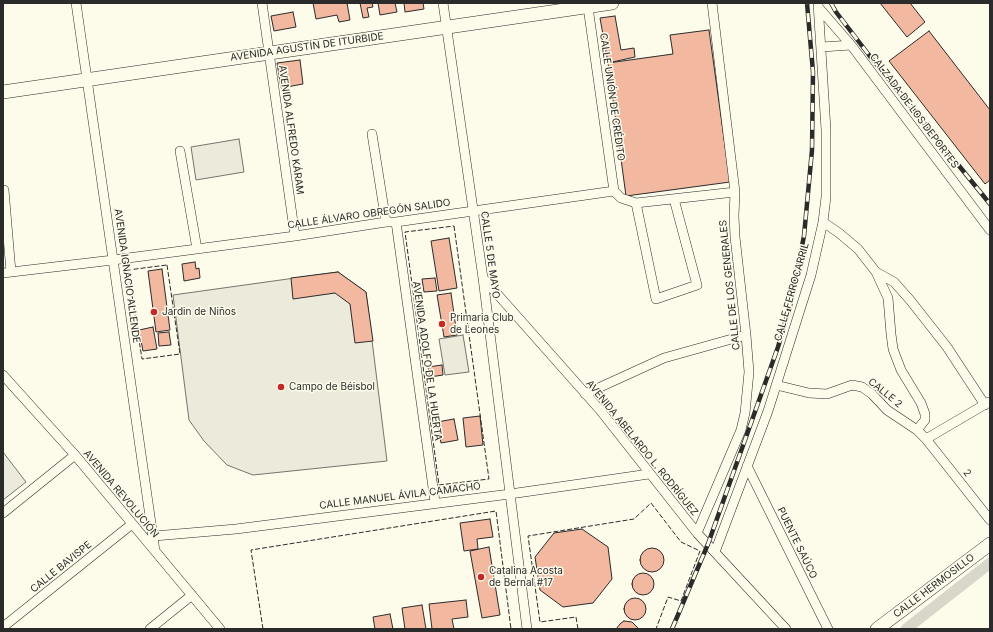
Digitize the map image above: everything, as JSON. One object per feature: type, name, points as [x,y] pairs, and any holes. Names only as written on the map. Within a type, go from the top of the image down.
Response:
[{"type":"street","name":"AVENIDA IGNACIO ALLENDE","points":[[76,3],[155,551]]},
{"type":"street","name":"AVENIDA ALFREDO KÁRAM","points":[[262,3],[295,236]]},
{"type":"street","name":"CALLE 5 DE MAYO","points":[[443,3],[472,211],[483,278],[527,629]]},
{"type":"street","name":"AVENIDA AGUSTÍN DE ITURBIDE","points":[[3,92],[612,3]]},
{"type":"street","name":"CALLE DE LOS GENERALES","points":[[697,533],[741,430],[745,414],[749,372],[735,237],[735,192],[712,3]]},
{"type":"street","name":"CALZADA DE LOS DEPORTES","points":[[818,5],[851,45],[990,230]]},
{"type":"street","name":"CALLE FERROCARRIL","points":[[715,552],[768,411],[811,275],[823,222],[826,197],[826,130],[822,47],[818,5]]},
{"type":"street","name":"CALLE UNIÓN DE CRÉDITO","points":[[588,7],[614,191]]},
{"type":"street","points":[[822,47],[851,45]]},
{"type":"street","points":[[372,134],[386,222]]},
{"type":"street","points":[[180,151],[197,249]]},
{"type":"street","points":[[4,190],[7,272]]},
{"type":"street","points":[[614,191],[621,198],[636,203],[735,192]]},
{"type":"street","name":"CALLE ÁLVARO OBREGÓN SALIDO","points":[[7,272],[113,260],[295,236],[614,191]]},
{"type":"street","points":[[636,203],[656,299],[697,285],[674,199]]},
{"type":"street","name":"AVENIDA ADOLFO DE LA HUERTA","points":[[396,222],[435,502]]},
{"type":"street","points":[[823,222],[858,249],[876,272],[888,298],[893,349],[901,370],[921,403],[925,414],[925,420],[917,430]]},
{"type":"street","points":[[876,272],[894,282],[910,300],[987,403],[926,439]]},
{"type":"street","name":"AVENIDA ABELARDO L. RODRÍGUEZ","points":[[483,278],[600,410],[697,533],[786,629]]},
{"type":"street","points":[[585,394],[664,358],[746,335]]},
{"type":"street","name":"AVENIDA REVOLUCIÓN","points":[[3,375],[75,456],[220,629]]},
{"type":"street","name":"CALLE 2","points":[[776,385],[809,394],[827,394],[852,385],[862,387],[872,394],[887,410],[917,430],[926,439]]},
{"type":"street","name":"2","points":[[926,439],[990,520]]},
{"type":"street","points":[[3,513],[75,456]]},
{"type":"street","name":"PUENTE SAÚCO","points":[[747,466],[828,629]]},
{"type":"street","name":"CALLE MANUEL ÁVILA CAMACHO","points":[[154,536],[236,529],[435,502],[510,494],[650,474]]},
{"type":"street","name":"CALLE BAVISPE","points":[[3,627],[132,524]]},
{"type":"street","name":"CALLE HERMOSILLO","points":[[877,629],[990,544]]},
{"type":"street","points":[[150,629],[192,595]]},
{"type":"shaded area","points":[[239,139],[244,172],[196,180],[191,147]]},
{"type":"shaded area","name":"Campo de Béisbol","points":[[338,272],[366,292],[387,461],[253,475],[227,465],[204,441],[189,420],[173,295]]},
{"type":"shaded area","points":[[463,335],[469,372],[445,375],[439,339]]},
{"type":"shaded area","points":[[3,452],[26,482],[3,500]]},
{"type":"building","points":[[313,3],[347,3],[350,20],[339,22],[337,15],[316,19]]},
{"type":"building","points":[[360,3],[372,3],[373,7],[367,8],[369,17],[363,18]]},
{"type":"building","points":[[378,3],[395,3],[397,12],[380,15]]},
{"type":"building","points":[[404,3],[423,3],[424,9],[405,12]]},
{"type":"building","points":[[880,3],[910,3],[925,22],[907,37]]},
{"type":"building","points":[[293,12],[296,27],[274,31],[271,16]]},
{"type":"building","points":[[615,16],[621,50],[634,48],[635,57],[608,63],[600,18]]},
{"type":"building","points":[[709,30],[730,182],[626,196],[608,63],[673,54],[670,35]]},
{"type":"building","points":[[929,31],[990,110],[990,180],[985,184],[889,61]]},
{"type":"building","points":[[300,60],[303,84],[281,88],[277,63]]},
{"type":"building","points":[[449,238],[457,288],[439,291],[431,241]]},
{"type":"building","points":[[195,262],[196,269],[199,268],[200,278],[184,281],[182,264]]},
{"type":"building","points":[[162,269],[170,330],[156,332],[148,271]]},
{"type":"building","points":[[338,272],[366,292],[373,341],[355,343],[350,304],[335,293],[293,299],[291,278]]},
{"type":"building","points":[[435,278],[437,291],[424,292],[422,279]]},
{"type":"building","points":[[451,293],[457,335],[444,337],[437,295]]},
{"type":"building","points":[[153,327],[157,349],[143,351],[139,330]]},
{"type":"building","points":[[169,332],[171,345],[159,346],[158,333]]},
{"type":"building","points":[[442,365],[443,375],[430,377],[428,367]]},
{"type":"building","points":[[480,416],[483,445],[466,447],[463,418]]},
{"type":"building","points":[[454,419],[458,440],[441,443],[437,422]]},
{"type":"building","points":[[490,519],[493,537],[477,539],[478,549],[464,551],[460,523]]},
{"type":"building","points":[[582,529],[608,547],[612,579],[593,603],[563,607],[540,590],[535,557],[554,533]]},
{"type":"building","points":[[489,547],[500,615],[482,618],[470,551]]},
{"type":"building","points":[[652,548],[657,549],[663,555],[663,565],[657,571],[652,572],[647,571],[641,565],[640,560],[641,555],[647,549]]},
{"type":"building","points":[[643,573],[651,576],[654,584],[651,592],[643,595],[635,592],[632,584],[635,576]]},
{"type":"building","points":[[631,598],[639,598],[646,605],[646,613],[639,620],[631,620],[624,613],[624,605]]},
{"type":"building","points":[[466,600],[468,617],[452,619],[454,629],[432,629],[429,604]]},
{"type":"building","points":[[422,605],[426,629],[405,629],[402,608]]},
{"type":"building","points":[[390,614],[393,629],[375,629],[373,617]]},
{"type":"building","points":[[624,621],[632,622],[639,629],[616,629]]},
{"type":"waterway","points":[[906,629],[990,563]]},
{"type":"railway","points":[[672,629],[708,544],[778,347],[790,306],[804,236],[812,150],[813,72],[807,3]]},
{"type":"railway","points":[[831,3],[836,12],[869,55],[990,204]]},
{"type":"fence","points":[[454,226],[489,479],[439,485],[405,232],[454,226]]},
{"type":"fence","points":[[167,265],[180,354],[142,359],[128,270],[167,265]]},
{"type":"fence","points":[[578,629],[576,617],[540,622],[528,536],[634,519],[651,503],[681,542],[700,551],[681,601],[668,597],[656,629]]},
{"type":"fence","points":[[263,629],[251,550],[496,511],[511,629]]},
{"type":"place","name":"Jardin de Niños","points":[[154,312]]},
{"type":"place","name":"Primaria Club de Leones","points":[[442,324]]},
{"type":"place","name":"Campo de Béisbol","points":[[281,387]]},
{"type":"place","name":"Catalina Acosta de Bernal #17","points":[[481,577]]}]
